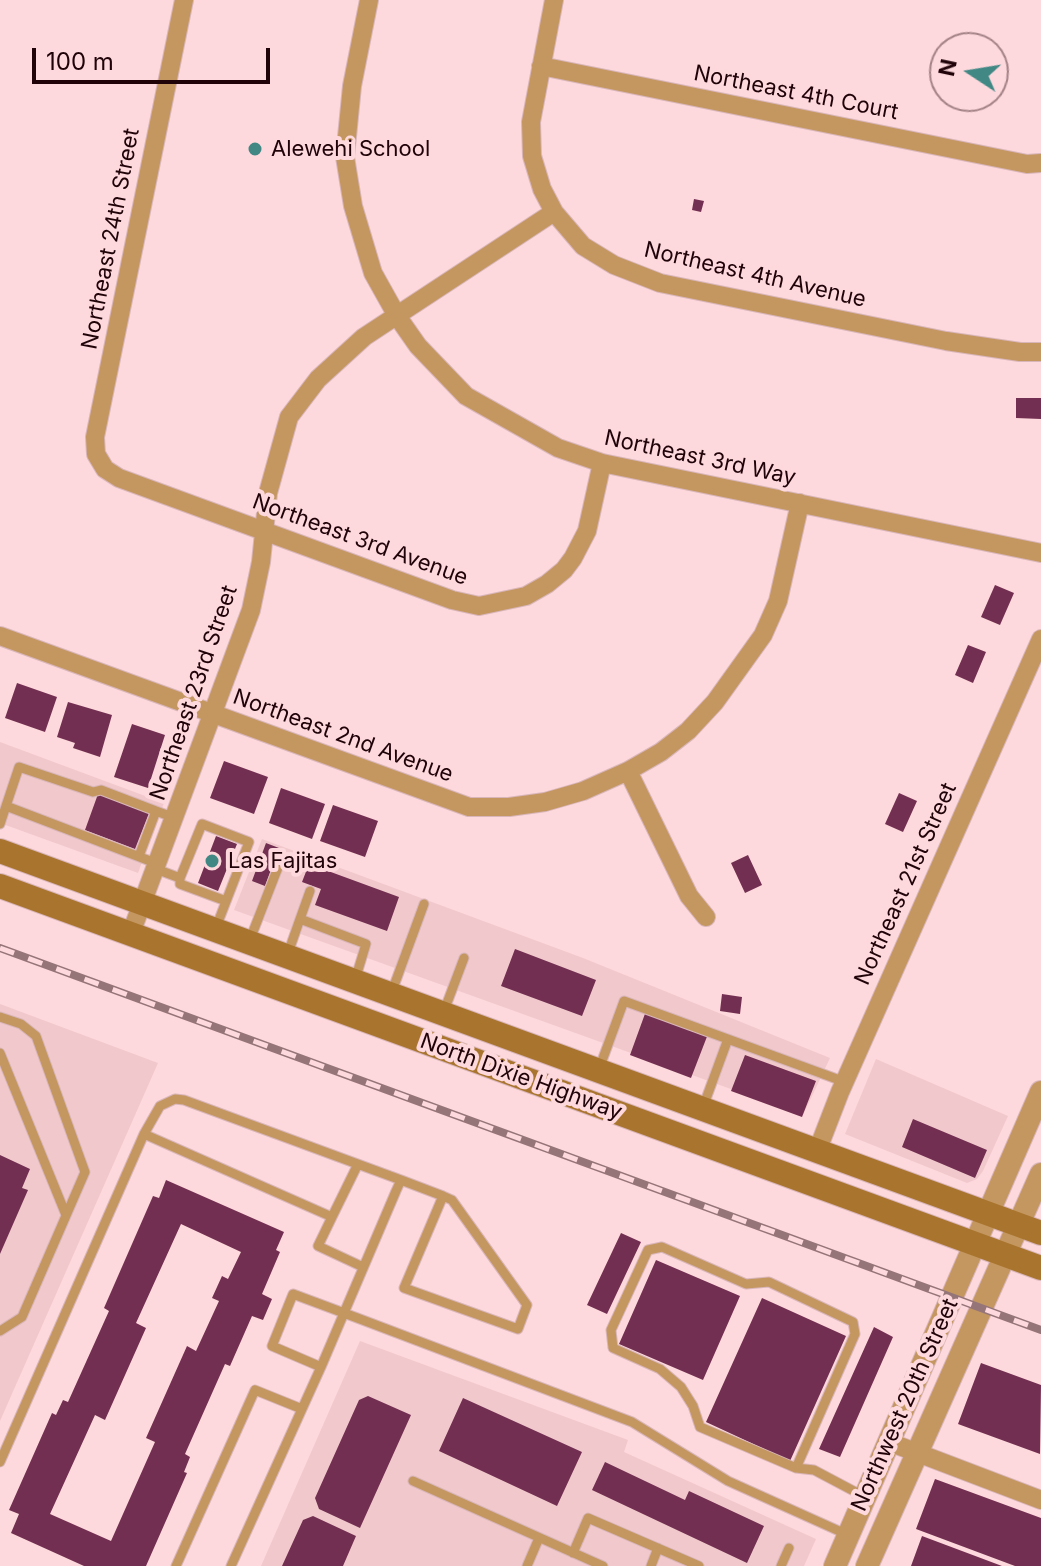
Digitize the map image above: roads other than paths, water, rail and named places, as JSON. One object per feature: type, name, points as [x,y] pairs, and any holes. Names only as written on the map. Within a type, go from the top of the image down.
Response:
[{"type":"main road","name":"North Dixie Highway","points":[[0,851],[1030,1229]]},
{"type":"main road","name":"North Dixie Highway","points":[[0,886],[1041,1268]]},
{"type":"main road","points":[[529,1080],[541,1049]]},
{"type":"street","name":"Northeast 24th Street","points":[[119,478],[105,469],[96,454],[95,437],[184,0]]},
{"type":"street","name":"Northeast 3rd Way","points":[[369,0],[352,86],[345,157],[353,206],[373,273],[397,316],[418,346],[466,396],[558,448],[602,463],[1041,553]]},
{"type":"street","name":"Northeast 4th Avenue","points":[[554,0],[531,122],[531,139],[536,173],[554,212],[583,246],[614,265],[660,283],[946,341],[1020,352],[1041,352]]},
{"type":"street","name":"Northeast 4th Court","points":[[541,66],[1027,164],[1041,163]]},
{"type":"street","name":"Northeast 23rd Street","points":[[131,933],[251,610],[259,578],[268,493],[289,417],[318,379],[364,337],[554,212]]},
{"type":"street","name":"Northeast 3rd Avenue","points":[[119,478],[452,600],[479,606],[506,603],[526,596],[547,584],[573,558],[587,531],[602,463]]},
{"type":"street","name":"Northeast 2nd Avenue","points":[[0,636],[469,807],[509,807],[545,802],[583,791],[661,752],[688,731],[732,681],[763,635],[778,601],[800,503]]},
{"type":"street","name":"Northeast 21st Street","points":[[818,1149],[1041,639]]},
{"type":"street","points":[[628,771],[689,896],[706,917]]},
{"type":"street","name":"Northwest 20th Street","points":[[835,1566],[1041,1092]]},
{"type":"street","name":"Northwest 20th Street","points":[[867,1566],[1004,1255],[1030,1229],[1041,1174]]},
{"type":"street","points":[[889,1442],[1041,1500]]},
{"type":"street","points":[[848,1535],[854,1547],[856,1566]]},
{"type":"lane","points":[[0,824],[19,767],[93,792],[101,790],[175,818]]},
{"type":"lane","points":[[6,806],[139,856],[180,878]]},
{"type":"lane","points":[[139,856],[156,811]]},
{"type":"lane","points":[[215,930],[249,842],[202,824],[180,884],[226,901]]},
{"type":"lane","points":[[249,942],[279,865]]},
{"type":"lane","points":[[287,956],[310,891]]},
{"type":"lane","points":[[391,994],[424,904]]},
{"type":"lane","points":[[300,919],[366,944],[355,980]]},
{"type":"lane","points":[[444,1013],[464,958]]},
{"type":"lane","points":[[599,1069],[624,1001],[845,1082]]},
{"type":"lane","points":[[0,1017],[21,1024],[36,1036],[85,1172],[22,1317],[0,1331]]},
{"type":"lane","points":[[702,1107],[728,1039]]},
{"type":"lane","points":[[0,1053],[66,1215]]},
{"type":"lane","points":[[0,1462],[144,1134],[160,1106],[175,1099],[184,1100],[401,1180],[443,1196],[452,1200],[527,1305],[518,1329],[404,1288],[443,1196]]},
{"type":"lane","points":[[144,1134],[332,1217]]},
{"type":"lane","points":[[358,1164],[318,1246],[363,1267]]},
{"type":"lane","points":[[231,1566],[401,1180]]},
{"type":"lane","points":[[796,1468],[855,1334],[853,1322],[769,1282],[746,1284],[662,1247],[648,1250],[611,1330],[613,1348],[660,1369],[681,1387],[693,1406],[700,1427],[796,1468],[814,1470],[865,1497]]},
{"type":"lane","points":[[321,1367],[272,1346],[293,1294],[632,1422],[728,1481],[848,1535]]},
{"type":"lane","points":[[176,1566],[255,1390],[302,1409]]},
{"type":"lane","points":[[413,1481],[603,1566]]},
{"type":"lane","points":[[573,1553],[588,1518],[699,1566]]},
{"type":"lane","points":[[527,1566],[539,1538]]},
{"type":"lane","points":[[651,1566],[658,1548]]},
{"type":"lane","points":[[781,1566],[789,1548]]},
{"type":"railway","points":[[0,948],[1041,1330]]},
{"type":"place","name":"Alewehi School","points":[[255,149]]},
{"type":"place","name":"Las Fajitas","points":[[212,861]]}]
